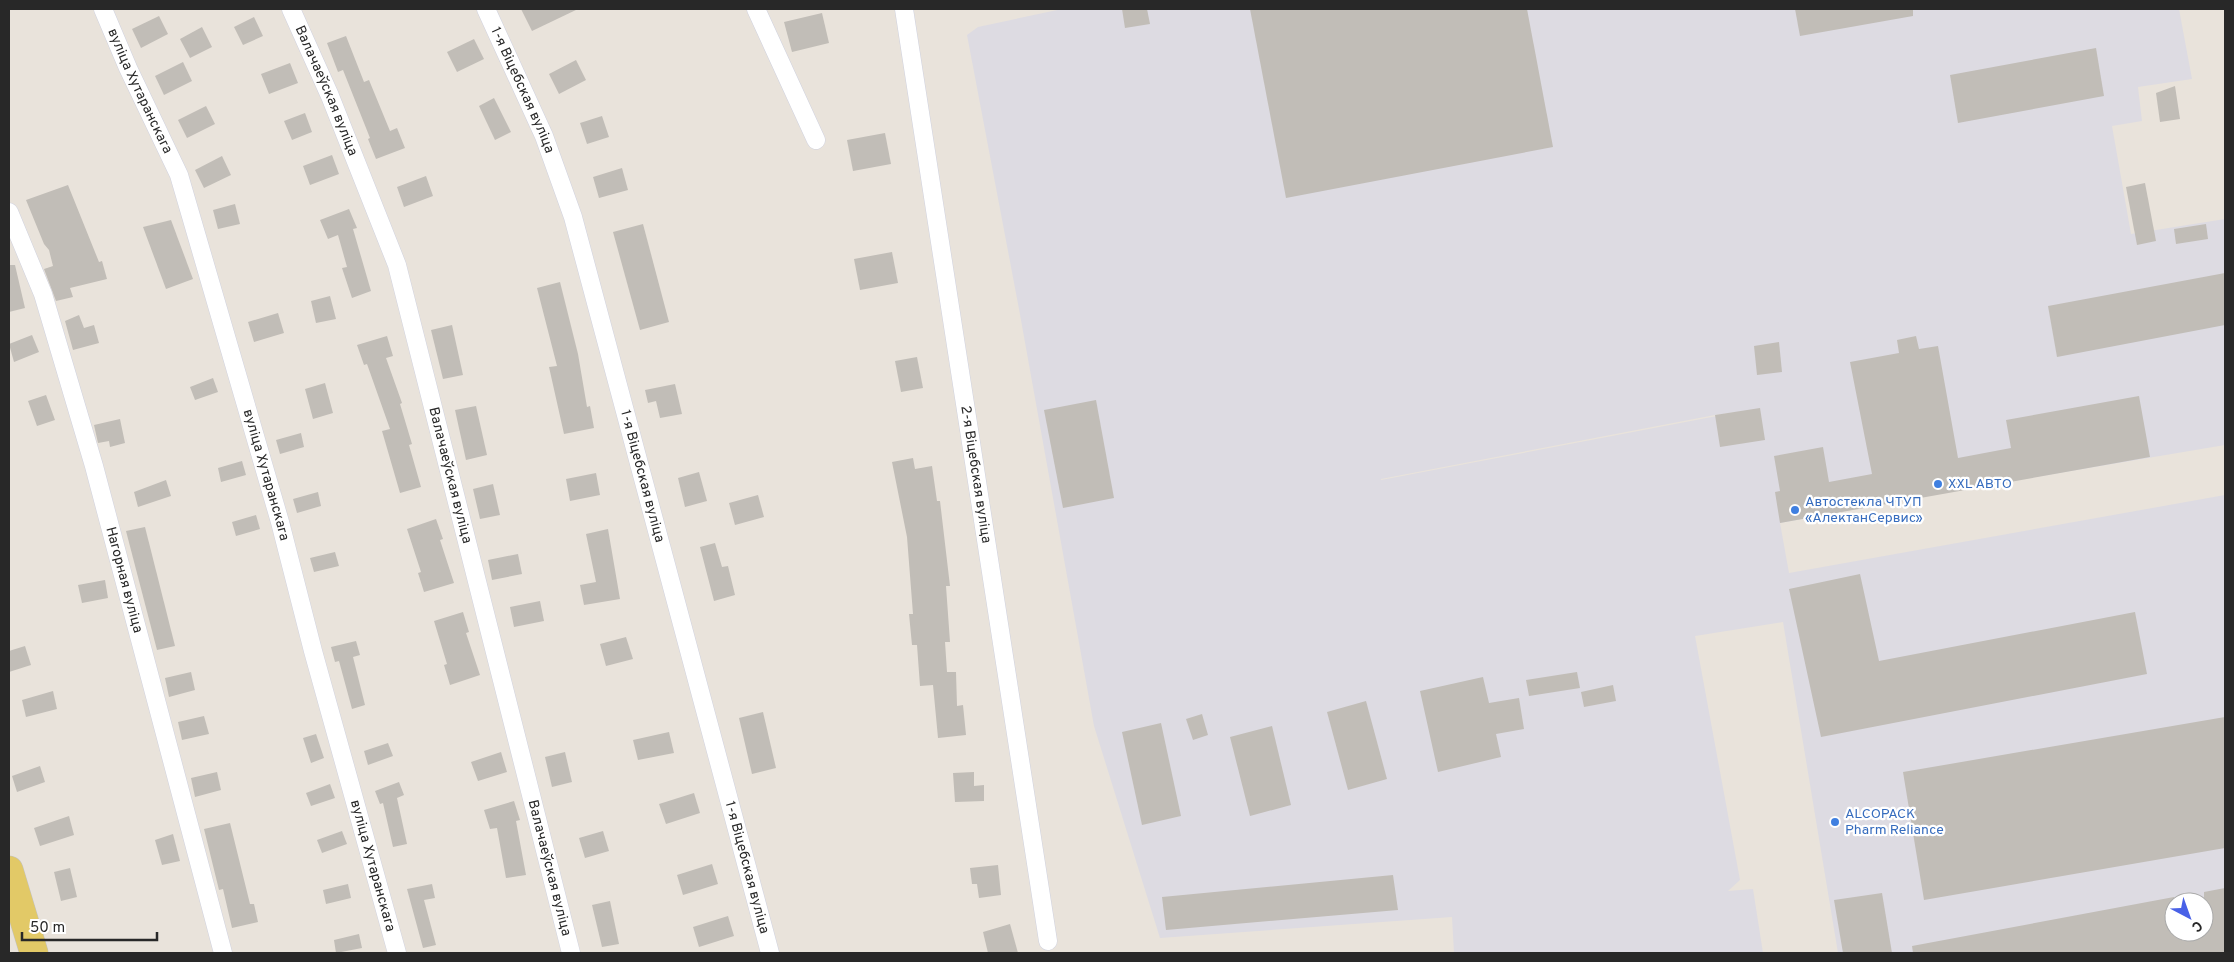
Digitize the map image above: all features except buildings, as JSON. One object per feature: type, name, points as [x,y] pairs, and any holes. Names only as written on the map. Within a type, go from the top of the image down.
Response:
[{"type":"main road","points":[[9,870],[34,953]]},
{"type":"street","name":"вуліца Хутаранскага","points":[[103,9],[128,68],[179,175],[280,522],[313,651],[397,953]]},
{"type":"street","name":"Валачаеўская вуліца","points":[[291,9],[330,96],[397,266],[572,953]]},
{"type":"street","name":"1-я Віцебская вуліца","points":[[486,9],[544,136],[573,217],[770,953]]},
{"type":"street","points":[[756,9],[816,140]]},
{"type":"street","name":"2-я Віцебская вуліца","points":[[904,9],[1048,941]]},
{"type":"street","name":"Нагорная вуліца","points":[[9,212],[43,294],[92,456],[223,953]]},
{"type":"shaded area","points":[[1062,9],[2179,9],[2192,79],[2138,87],[2142,121],[2112,126],[2131,234],[2225,219],[2225,445],[1993,484],[1780,523],[1789,573],[2225,495],[2225,953],[1838,953],[1783,622],[1695,636],[1740,880],[1728,891],[1753,889],[1763,953],[1454,953],[1452,917],[1160,938],[1094,726],[1019,309],[967,35],[978,27]],"holes":[[[1738,412],[1381,480],[1715,415]]]},
{"type":"place","name":"XXL АВТО","points":[[1938,484]]},
{"type":"place","name":"Автостекла ЧТУП «АлектанСервис»","points":[[1795,510]]},
{"type":"place","name":"ALCOPACK Pharm Reliance","points":[[1835,822]]}]
